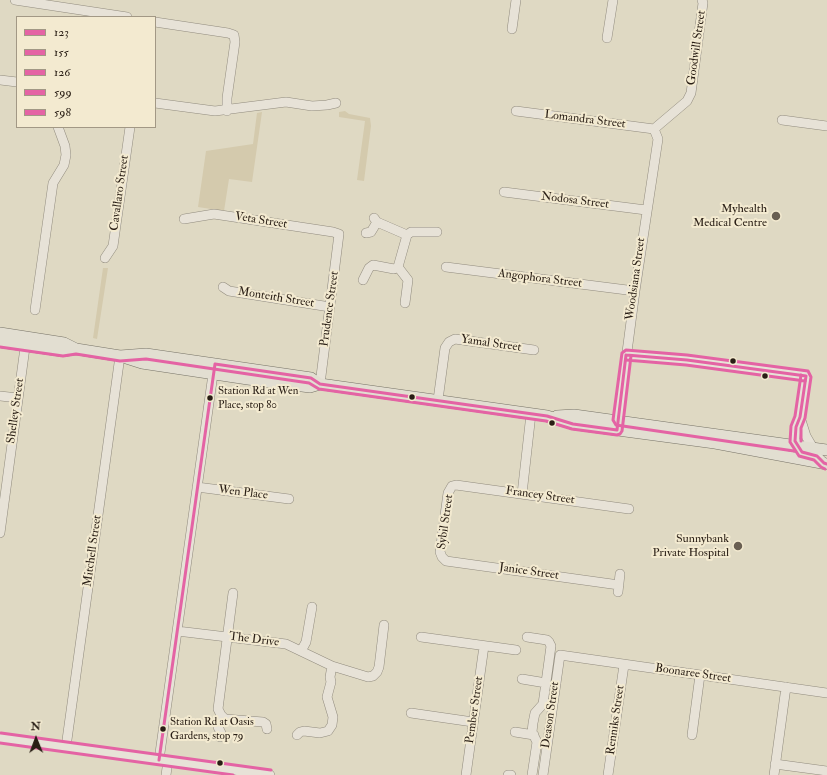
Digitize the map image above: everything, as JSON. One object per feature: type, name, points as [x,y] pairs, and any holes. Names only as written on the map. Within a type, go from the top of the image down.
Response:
[{"type":"main road","points":[[0,333],[63,351],[76,349],[120,356],[146,354],[214,369],[310,387],[320,384],[547,416],[574,415],[617,426],[825,464]]},
{"type":"main road","points":[[0,342],[26,341]]},
{"type":"main road","points":[[617,426],[827,450]]},
{"type":"street","points":[[15,0],[121,16]]},
{"type":"street","points":[[82,10],[84,0]]},
{"type":"street","points":[[512,29],[516,0]]},
{"type":"street","points":[[607,38],[612,0]]},
{"type":"street","name":"Goodwill Street","points":[[654,129],[687,101],[691,93],[703,3],[702,0]]},
{"type":"street","points":[[156,22],[234,35],[226,111]]},
{"type":"street","points":[[0,80],[16,82]]},
{"type":"street","points":[[156,103],[215,111],[226,111],[286,102],[312,106],[336,103]]},
{"type":"street","name":"Lomandra Street","points":[[516,112],[654,129]]},
{"type":"street","points":[[782,120],[827,126]]},
{"type":"street","points":[[35,310],[52,183],[64,165],[66,155],[65,146],[58,128]]},
{"type":"street","name":"Cavallaro Street","points":[[105,258],[113,246],[130,128]]},
{"type":"street","name":"Woodsiana Street","points":[[617,426],[646,210],[658,139],[654,129]]},
{"type":"street","name":"Nodosa Street","points":[[504,192],[646,210]]},
{"type":"street","name":"Veta Street","points":[[184,219],[214,214],[339,234]]},
{"type":"street","points":[[366,233],[371,232],[375,220],[407,235]]},
{"type":"street","points":[[398,268],[407,235],[411,232],[437,232]]},
{"type":"street","name":"Prudence Street","points":[[320,384],[339,234]]},
{"type":"street","points":[[363,280],[369,268],[373,265],[394,269],[398,268]]},
{"type":"street","name":"Angophora Street","points":[[446,267],[635,291]]},
{"type":"street","points":[[398,268],[408,280],[405,303]]},
{"type":"street","name":"Monteith Street","points":[[223,287],[229,291],[330,307]]},
{"type":"street","name":"Yamal Street","points":[[438,400],[445,348],[448,342],[455,339],[534,350]]},
{"type":"street","name":"Shelley Street","points":[[0,533],[3,491],[26,341]]},
{"type":"street","name":"Mitchell Street","points":[[66,747],[120,356]]},
{"type":"street","points":[[626,356],[687,360],[806,376],[800,417],[796,427],[795,436],[797,446],[802,452],[817,456],[825,464]]},
{"type":"street","points":[[166,775],[164,761],[177,631],[214,369]]},
{"type":"street","points":[[0,396],[18,398]]},
{"type":"street","points":[[522,494],[531,414]]},
{"type":"street","points":[[800,417],[806,436],[813,448]]},
{"type":"street","name":"Francey Street","points":[[452,486],[456,485],[629,509]]},
{"type":"street","name":"Sybil Street","points":[[442,557],[440,552],[448,493],[452,486]]},
{"type":"street","name":"Wen Place","points":[[197,487],[289,499]]},
{"type":"street","name":"Janice Street","points":[[442,557],[446,561],[618,588],[620,574]]},
{"type":"street","points":[[233,593],[218,709],[222,717],[232,720],[263,722],[266,724],[267,729]]},
{"type":"street","points":[[302,651],[306,642],[312,607]]},
{"type":"street","name":"The Drive","points":[[177,631],[286,644],[332,666],[360,676],[368,677],[373,676],[379,667],[384,624]]},
{"type":"street","points":[[421,637],[516,650]]},
{"type":"street","points":[[527,637],[549,642],[551,646],[543,704],[535,713],[532,732],[537,742],[532,775]]},
{"type":"street","name":"Pember Street","points":[[466,775],[484,646]]},
{"type":"street","name":"Boonaree Street","points":[[560,656],[827,693]]},
{"type":"street","name":"Deason Street","points":[[543,775],[560,656]]},
{"type":"street","name":"Renniks Street","points":[[608,775],[624,664]]},
{"type":"street","points":[[297,735],[304,731],[320,733],[328,731],[332,725],[333,717],[327,696],[331,682],[330,677],[332,666]]},
{"type":"street","points":[[692,735],[700,675]]},
{"type":"street","points":[[522,679],[546,682]]},
{"type":"street","points":[[774,775],[786,687]]},
{"type":"street","points":[[411,713],[474,722]]},
{"type":"street","points":[[220,737],[221,733],[218,726],[222,717]]},
{"type":"street","points":[[515,732],[534,735]]},
{"type":"street","points":[[0,738],[270,775]]},
{"type":"street","points":[[775,764],[827,771]]},
{"type":"shaded area","points":[[345,111],[349,114],[370,118],[371,126],[364,181],[357,180],[365,121],[339,117],[339,112]]},
{"type":"shaded area","points":[[262,112],[252,182],[229,179],[224,211],[198,207],[206,151],[253,144],[257,113]]},
{"type":"shaded area","points":[[103,268],[108,268],[97,339],[93,338]]},
{"type":"transit line","name":"155","points":[[0,347],[63,356],[76,354],[120,361],[146,359],[309,383],[319,389],[546,421],[572,429],[617,435],[622,431],[631,356]]},
{"type":"transit line","name":"126","points":[[794,451],[616,425],[613,420],[622,353],[626,350],[687,355],[808,371],[811,377],[805,418],[801,428],[801,441]]},
{"type":"transit line","name":"123","points":[[626,355],[687,360],[806,376]]},
{"type":"transit line","name":"123","points":[[159,760],[215,364],[311,378],[320,384],[547,416],[573,424],[617,430],[626,355]]},
{"type":"transit line","name":"155","points":[[626,360],[686,365],[805,381]]},
{"type":"transit line","name":"155","points":[[801,375],[795,416],[791,426],[790,442],[799,456],[814,460],[825,469]]},
{"type":"transit line","name":"123","points":[[806,376],[800,417],[796,427],[795,441],[802,452],[817,456],[827,464]]},
{"type":"transit line","name":"598","points":[[1,733],[271,770]]},
{"type":"transit line","name":"599","points":[[0,743],[233,775]]},
{"type":"place","name":"Myhealth Medical Centre","points":[[776,216]]},
{"type":"place","name":"Station Rd at Wen Place, stop 80","points":[[210,398]]},
{"type":"place","name":"Sunnybank Private Hospital","points":[[738,546]]},
{"type":"place","name":"Station Rd at Oasis Gardens, stop 79","points":[[163,729]]}]
